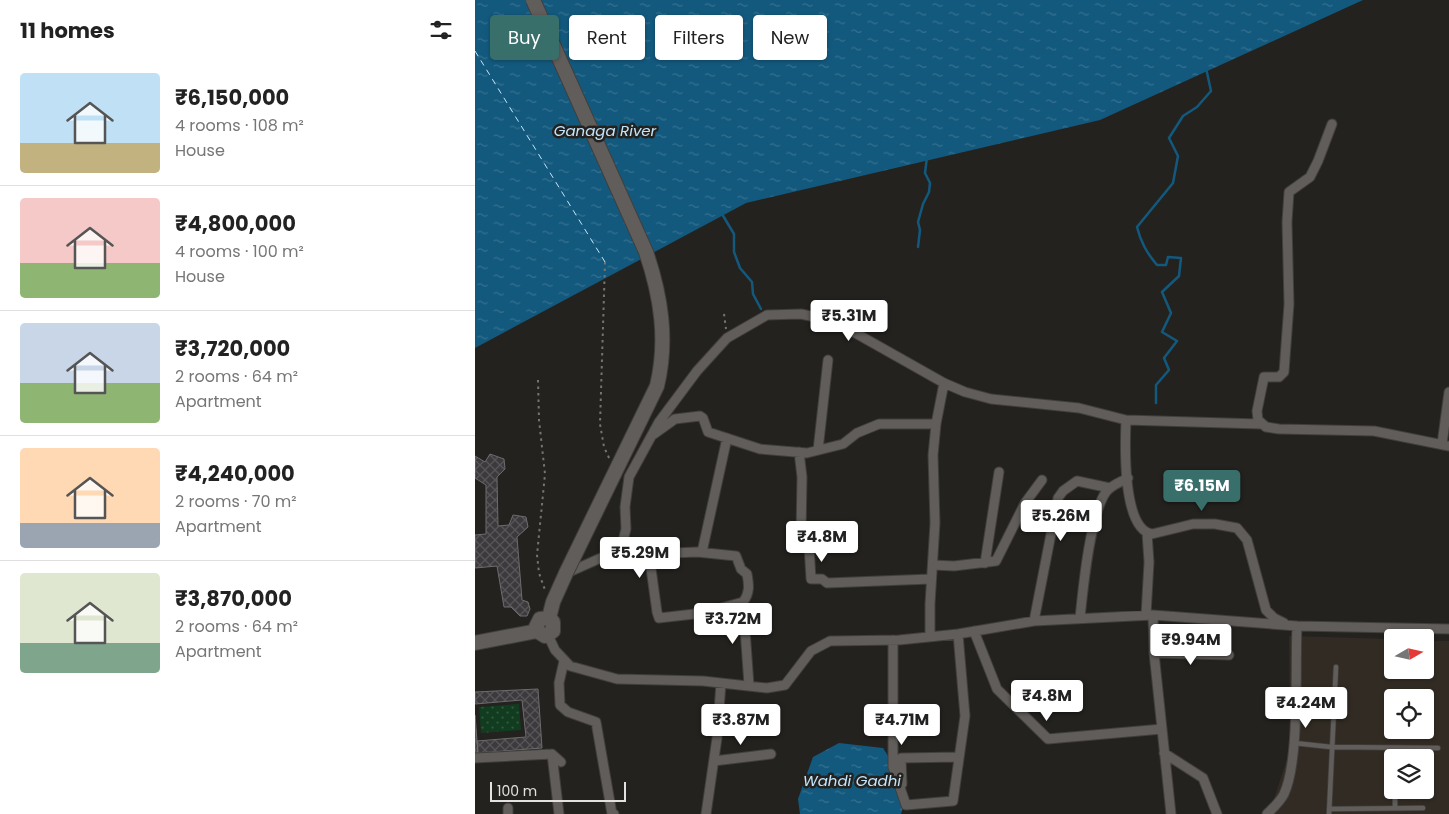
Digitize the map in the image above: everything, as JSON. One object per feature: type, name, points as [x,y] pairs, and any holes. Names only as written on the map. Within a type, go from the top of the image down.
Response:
[{"type":"main road","points":[[533,0],[646,252],[657,285],[662,318],[662,365],[657,386],[566,573],[553,602],[549,618],[540,619],[535,627],[542,633]]},
{"type":"main road","points":[[475,643],[542,633]]},
{"type":"street","points":[[1260,424],[1257,411],[1263,379],[1267,376],[1282,376],[1284,372],[1289,304],[1287,222],[1289,192],[1310,177],[1319,161],[1332,124]]},
{"type":"street","points":[[621,549],[626,530],[625,507],[629,477],[650,437],[673,400],[727,338],[767,315],[817,316],[847,327],[944,383],[991,399],[1079,408],[1126,420],[1260,424],[1279,429],[1374,431],[1446,445],[1449,392]]},
{"type":"street","points":[[818,450],[828,360]]},
{"type":"street","points":[[930,636],[933,565],[933,474],[936,424],[944,383]]},
{"type":"street","points":[[650,437],[675,419],[700,416],[703,418],[708,432],[760,448],[799,452],[843,444],[857,433],[879,424],[936,424]]},
{"type":"street","points":[[1126,420],[1128,478],[1132,513],[1136,522],[1147,533],[1149,615],[1171,814]]},
{"type":"street","points":[[702,552],[727,438]]},
{"type":"street","points":[[799,452],[802,478],[801,535],[809,546],[811,579],[822,579],[827,583],[931,579]]},
{"type":"street","points":[[985,563],[999,472]]},
{"type":"street","points":[[1080,618],[1085,567],[1099,508],[1110,488],[1128,478]]},
{"type":"street","points":[[933,565],[954,566],[997,560],[1025,504],[1042,480]]},
{"type":"street","points":[[1034,621],[1058,498],[1063,490],[1077,481],[1110,488]]},
{"type":"street","points":[[1147,533],[1161,533],[1193,524],[1215,524],[1237,528],[1247,540],[1266,610],[1274,618],[1293,626]]},
{"type":"street","points":[[566,573],[621,549],[642,548],[649,554],[658,618],[703,613],[743,602],[747,597],[749,586],[747,574],[741,569],[737,556],[702,552],[649,554]]},
{"type":"street","points":[[743,602],[749,685]]},
{"type":"street","points":[[542,633],[570,666],[617,679],[721,683],[767,688],[785,685],[811,651],[830,641],[893,640],[958,634],[1034,621],[1149,615],[1293,626],[1449,629]]},
{"type":"street","points":[[1267,814],[1280,801],[1285,792],[1293,743],[1293,626]]},
{"type":"street","points":[[974,632],[997,689],[1048,739],[1162,729]]},
{"type":"street","points":[[893,640],[893,767],[902,795],[906,805],[953,801],[965,716],[958,634]]},
{"type":"street","points":[[1153,653],[1229,655]]},
{"type":"street","points":[[564,661],[559,683],[561,705],[568,712],[595,722],[612,814],[615,814]]},
{"type":"street","points":[[706,814],[714,761],[721,683]]},
{"type":"street","points":[[1164,753],[1203,778],[1217,814]]},
{"type":"street","points":[[552,754],[559,814]]},
{"type":"street","points":[[475,758],[552,754],[561,762]]},
{"type":"street","points":[[714,761],[771,754]]},
{"type":"street","points":[[902,795],[901,758],[959,757]]},
{"type":"lane","points":[[1336,667],[1329,811],[1423,808]]},
{"type":"lane","points":[[1293,743],[1331,748],[1438,748]]},
{"type":"lane","points":[[1395,799],[1395,808]]},
{"type":"path","points":[[605,262],[600,424],[604,447],[611,462]]},
{"type":"path","points":[[724,314],[727,338]]},
{"type":"path","points":[[538,380],[539,420],[545,474],[537,555],[539,573],[553,602]]},
{"type":"shaded area","points":[[1289,636],[1384,639],[1384,679],[1434,679],[1434,641],[1449,641],[1449,814],[1269,814],[1290,750]]},
{"type":"green space","points":[[519,704],[521,730],[481,733],[479,707]]},
{"type":"water","name":"Ganaga River","points":[[475,0],[1363,0],[1100,120],[746,203],[475,348]]},
{"type":"water","name":"Wahdi Gadhi","points":[[839,743],[883,748],[897,771],[903,788],[904,796],[901,814],[800,814],[798,799],[813,757]]},
{"type":"building","points":[[490,454],[504,459],[505,469],[497,477],[498,526],[509,525],[513,515],[526,517],[528,527],[517,537],[522,600],[528,602],[530,609],[527,616],[520,616],[511,607],[504,607],[497,566],[475,568],[475,535],[486,534],[486,485],[475,478],[475,456],[485,462]]},
{"type":"building","points":[[538,689],[542,748],[478,753],[477,741],[526,737],[522,700],[475,704],[475,692]]},
{"type":"building","points":[[475,715],[477,741],[478,753],[475,753]]},
{"type":"waterway","points":[[1156,403],[1156,385],[1169,370],[1164,358],[1177,341],[1162,332],[1171,313],[1162,292],[1179,276],[1181,258],[1168,257],[1166,265],[1157,265],[1145,248],[1137,227],[1173,183],[1178,156],[1169,138],[1183,116],[1197,107],[1211,91],[1206,68]]},
{"type":"waterway","points":[[918,247],[920,230],[918,222],[923,204],[929,192],[930,183],[925,173],[927,157]]},
{"type":"waterway","points":[[722,214],[734,234],[734,252],[740,268],[752,282],[753,294],[761,309]]},
{"type":"ferry route","points":[[475,51],[605,262]]}]
